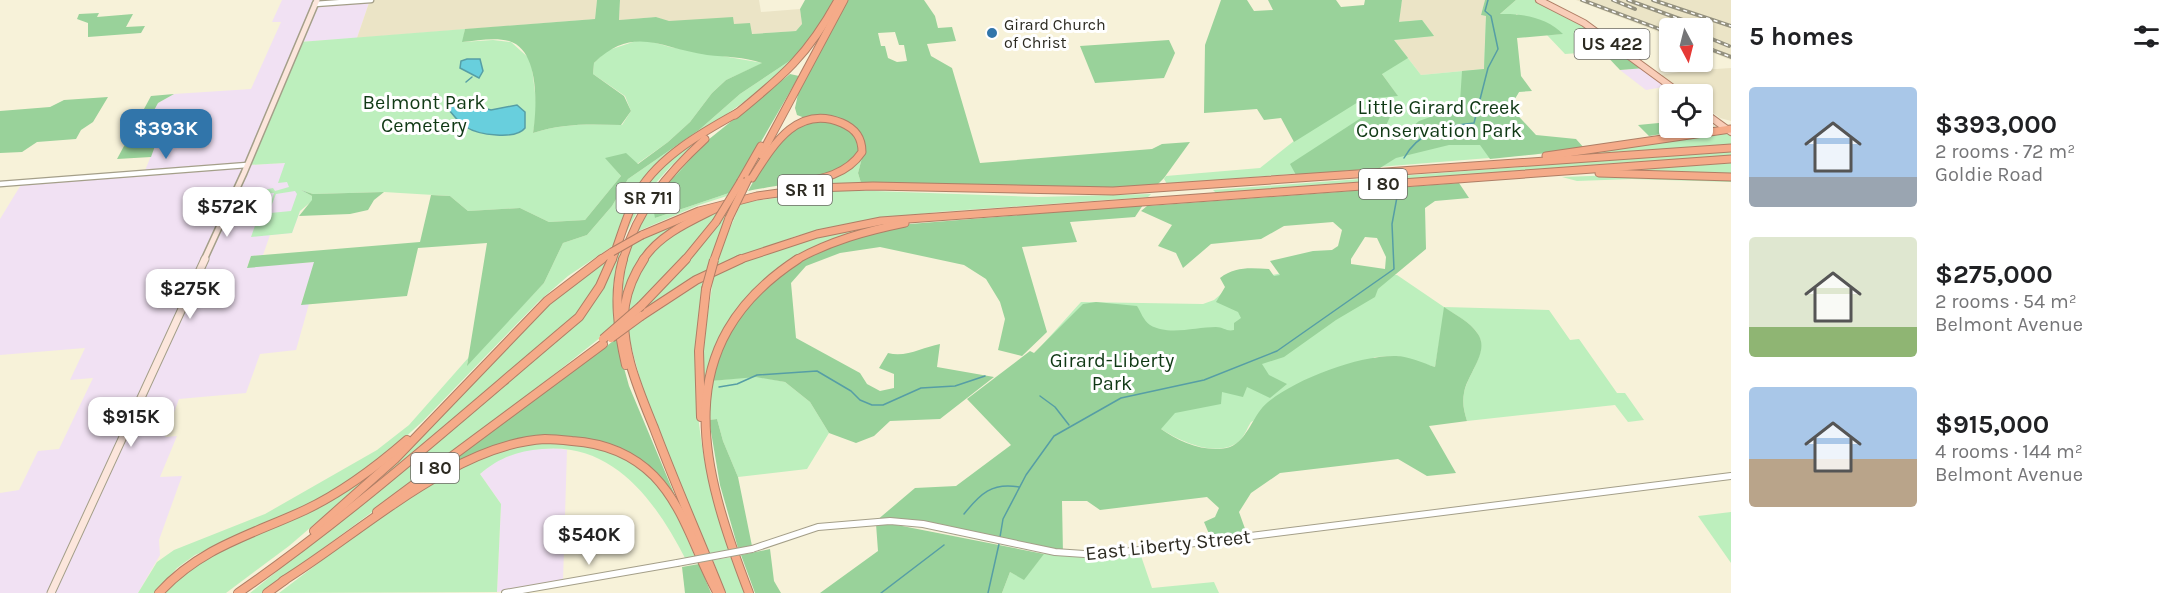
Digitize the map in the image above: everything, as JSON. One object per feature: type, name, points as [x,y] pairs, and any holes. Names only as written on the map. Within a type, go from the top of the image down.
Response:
[{"type":"highway","name":"SR 711","points":[[665,460],[655,444],[622,354],[617,310],[622,263],[634,224],[656,186],[677,163],[764,93],[795,64],[817,36],[838,0]]},
{"type":"highway","points":[[749,593],[724,525],[711,481],[704,439],[699,368],[706,289],[714,260],[739,196],[781,112],[791,100],[844,0]]},
{"type":"highway","points":[[270,569],[283,562],[351,508],[477,405],[579,317],[604,283],[634,201],[644,182],[666,160],[737,113]]},
{"type":"highway","points":[[603,342],[678,270],[716,222],[747,180],[778,138],[789,128],[818,118],[837,121],[854,130],[861,139],[860,156],[854,164],[841,172],[725,199],[687,212],[642,233]]},
{"type":"highway","points":[[1442,168],[1455,164],[1586,151],[1730,130]]},
{"type":"highway","name":"I 80","points":[[238,593],[270,569],[377,476],[547,301],[573,279],[642,233],[713,205],[760,194],[814,187],[866,186],[1047,192],[1197,186],[1731,148]]},
{"type":"highway","name":"I 80","points":[[267,593],[603,342],[672,295],[724,267],[768,248],[810,235],[881,221],[1731,159]]},
{"type":"highway","points":[[1504,176],[1630,174],[1731,177]]},
{"type":"highway","name":"SR 11","points":[[719,593],[665,460],[631,368],[624,333],[624,302],[632,277],[658,242],[686,223],[741,201],[815,189],[866,188],[1068,195],[1197,186]]},
{"type":"highway","points":[[704,439],[708,383],[721,342],[733,319],[750,297],[785,266],[819,247],[866,230],[914,222],[1035,209]]},
{"type":"highway","points":[[159,593],[178,572],[202,554],[304,511],[352,483],[418,431],[467,379],[479,371]]},
{"type":"highway","points":[[283,581],[305,570],[422,488],[470,460],[520,442],[566,439],[592,442],[613,449],[654,475],[673,501],[719,593]]},
{"type":"main road","name":"US 422","points":[[1539,0],[1580,21],[1667,84]]},
{"type":"main road","points":[[51,593],[247,165],[316,2]]},
{"type":"main road","points":[[1713,118],[1730,130]]},
{"type":"street","points":[[316,2],[371,0]]},
{"type":"street","points":[[0,184],[247,165]]},
{"type":"street","name":"East Liberty Street","points":[[505,593],[752,549],[818,527],[890,521],[923,524],[1055,552],[1099,555],[1731,476]]},
{"type":"shaded area","points":[[282,0],[370,0],[357,38],[300,42],[248,165],[286,163],[293,181],[301,190],[307,192],[292,233],[270,235],[263,255],[251,256],[247,267],[315,262],[301,304],[309,304],[296,350],[260,354],[246,393],[179,399],[165,437],[177,436],[160,477],[182,476],[159,540],[160,555],[138,593],[0,593],[0,493],[19,490],[38,451],[59,449],[93,378],[70,380],[85,348],[0,355],[0,219],[22,183],[144,173],[155,146],[139,138],[158,103],[174,94],[251,89],[281,22],[272,22]]},
{"type":"shaded area","points":[[370,0],[597,0],[595,19],[357,38]]},
{"type":"shaded area","points":[[620,0],[759,0],[761,12],[800,9],[802,24],[796,31],[751,34],[733,24],[733,18],[669,22],[656,17],[619,20]]},
{"type":"shaded area","points":[[1402,0],[1485,0],[1481,15],[1486,16],[1484,69],[1421,75],[1394,40],[1433,36],[1398,22]]},
{"type":"shaded area","points":[[1576,0],[1731,0],[1731,60],[1713,53],[1713,18],[1659,18],[1659,32]]},
{"type":"shaded area","points":[[1645,68],[1666,84],[1659,84],[1659,88],[1646,90],[1620,70]]},
{"type":"shaded area","points":[[1731,68],[1731,121],[1720,118],[1713,113],[1713,84],[1673,84],[1661,75],[1679,72],[1713,72],[1713,69]]},
{"type":"shaded area","points":[[555,448],[567,450],[563,581],[497,592],[501,504],[480,474],[495,461],[525,450]]},
{"type":"green space","points":[[597,0],[620,0],[619,20],[656,17],[669,21],[733,17],[734,24],[750,23],[752,34],[796,31],[802,24],[800,9],[805,0],[835,0],[800,54],[740,94],[699,130],[628,179],[612,206],[587,235],[563,243],[544,283],[467,366],[487,243],[418,248],[407,296],[301,305],[314,262],[247,268],[251,256],[420,242],[431,195],[450,196],[468,211],[520,208],[549,222],[585,220],[621,176],[605,158],[626,153],[638,164],[690,122],[712,93],[726,80],[762,63],[742,58],[707,55],[649,42],[622,44],[608,51],[594,63],[593,74],[624,96],[631,111],[621,125],[587,124],[533,133],[534,81],[526,56],[519,47],[509,41],[491,39],[462,42],[465,29],[595,19]]},
{"type":"green space","points":[[847,0],[924,0],[935,16],[938,28],[952,27],[956,41],[927,44],[931,56],[952,68],[980,163],[1152,149],[1162,144],[1190,142],[1157,185],[1094,189],[861,183],[858,173],[863,154],[854,127],[797,115],[795,108],[798,94]],"holes":[[[895,32],[899,45],[904,45],[907,61],[897,62],[888,58],[885,46],[881,46],[878,33]]]},
{"type":"green space","points":[[1221,0],[1247,0],[1254,11],[1273,10],[1268,0],[1336,0],[1341,7],[1364,5],[1365,0],[1402,0],[1399,22],[1422,20],[1434,36],[1394,40],[1408,58],[1382,74],[1398,96],[1363,99],[1294,142],[1281,118],[1264,120],[1257,109],[1204,113],[1205,45]]},
{"type":"green space","points":[[1485,0],[1516,0],[1500,14],[1517,14],[1542,20],[1563,34],[1517,38],[1521,76],[1532,91],[1519,92],[1510,107],[1536,135],[1576,139],[1585,149],[1490,159],[1480,145],[1449,145],[1396,158],[1380,168],[1296,175],[1290,164],[1384,103],[1395,106],[1383,132],[1399,138],[1419,121],[1447,111],[1460,102],[1462,71],[1484,69],[1486,16],[1481,15]]},
{"type":"green space","name":"Little Girard Creek Conservation Park","points":[[1516,0],[1539,0],[1570,15],[1621,50],[1565,54],[1547,35],[1562,34],[1516,14],[1519,92],[1506,113],[1538,154],[1167,184],[1164,179],[1166,176],[1260,168],[1304,133],[1289,106],[1397,95],[1348,26],[1422,20],[1434,36],[1394,40],[1421,75],[1484,69],[1486,16],[1499,15]]},
{"type":"green space","points":[[99,13],[97,17],[133,14],[126,27],[145,26],[141,33],[88,37],[88,23],[77,19],[79,14]]},
{"type":"green space","name":"Belmont Park Cemetery","points":[[465,29],[463,42],[493,40],[511,42],[531,60],[537,109],[533,133],[588,124],[622,125],[631,111],[625,96],[593,74],[594,63],[606,51],[636,41],[649,41],[670,47],[763,63],[726,80],[712,93],[690,122],[668,142],[637,164],[606,158],[621,176],[585,220],[549,222],[520,208],[468,211],[450,196],[384,192],[313,194],[301,190],[312,196],[312,201],[300,211],[292,233],[251,237],[258,217],[227,220],[231,215],[234,217],[258,216],[291,211],[297,194],[295,191],[276,194],[270,209],[273,210],[260,208],[270,206],[274,193],[253,194],[250,198],[254,192],[273,188],[275,191],[289,187],[287,182],[278,183],[285,163],[247,165],[300,42]]},
{"type":"green space","points":[[1169,40],[1175,53],[1164,78],[1095,83],[1080,46]]},
{"type":"green space","points":[[1621,50],[1645,68],[1620,70],[1602,51]]},
{"type":"green space","points":[[800,54],[773,81],[654,166],[642,179],[634,193],[617,243],[568,276],[538,302],[423,421],[390,451],[353,480],[297,511],[195,555],[177,568],[155,593],[138,593],[157,562],[174,550],[265,514],[377,450],[409,425],[469,357],[467,364],[544,283],[563,243],[587,235],[612,206],[628,179],[699,130],[740,94]]},
{"type":"green space","points":[[790,74],[799,76],[732,192],[655,218],[652,202],[691,159],[698,148]]},
{"type":"green space","points":[[174,94],[158,103],[139,138],[153,140],[155,146],[151,157],[117,159],[151,96]]},
{"type":"green space","points":[[108,97],[93,122],[81,130],[76,139],[37,142],[22,152],[0,153],[0,111],[50,107],[64,100]]},
{"type":"green space","points":[[813,120],[841,124],[858,139],[857,157],[850,164],[823,175],[748,191],[762,166],[788,131]]},
{"type":"green space","points":[[1659,123],[1659,134],[1649,136],[1638,125]]},
{"type":"green space","points":[[1727,133],[1731,136],[1731,144],[1569,156],[1693,138],[1713,138],[1713,135]]},
{"type":"green space","points":[[691,145],[693,146],[647,193],[623,239],[634,207],[646,184],[664,165]]},
{"type":"green space","points":[[698,148],[696,155],[659,193],[655,218],[732,192],[730,195],[699,205],[634,233],[648,203]]},
{"type":"green space","points":[[1731,151],[1731,155],[1713,157],[1216,193],[1213,190]]},
{"type":"green space","points":[[863,154],[858,173],[861,183],[795,185],[824,180],[842,173],[850,169]]},
{"type":"green space","points":[[1731,163],[1731,176],[1616,171]]},
{"type":"green space","points":[[1619,175],[1731,180],[1731,182],[1632,179],[1577,181],[1562,177]]},
{"type":"green space","name":"Girard-Liberty Park","points":[[1459,183],[1469,198],[1435,201],[1425,208],[1426,249],[1378,289],[1375,297],[1336,320],[1284,357],[1262,364],[1269,375],[1287,384],[1270,398],[1247,387],[1243,397],[1222,392],[1221,404],[1175,413],[1161,429],[1194,446],[1212,449],[1230,447],[1241,439],[1268,402],[1311,377],[1347,364],[1381,357],[1401,356],[1435,367],[1444,307],[1471,326],[1481,341],[1480,356],[1464,393],[1467,421],[1429,426],[1456,473],[1427,476],[1398,459],[1280,473],[1251,493],[1239,512],[1248,537],[1212,541],[1204,522],[1215,517],[1219,508],[1207,497],[1100,510],[1087,501],[1062,501],[1063,554],[958,531],[876,521],[915,488],[956,486],[1011,445],[967,399],[1030,351],[1034,353],[1083,304],[1096,302],[1137,306],[1150,325],[1165,330],[1216,327],[1234,330],[1234,323],[1241,318],[1238,312],[1216,302],[1225,287],[1220,278],[1231,271],[1250,268],[1269,269],[1274,276],[1280,275],[1270,261],[1313,251],[1332,250],[1338,246],[1342,230],[1333,222],[1284,226],[1261,239],[1211,244],[1183,268],[1176,253],[1158,246],[1172,225],[1141,211],[1147,206]],"holes":[[[1365,237],[1377,238],[1386,257],[1385,269],[1351,264],[1351,259]]]},
{"type":"green space","points":[[301,190],[313,194],[384,192],[374,200],[368,210],[350,214],[299,216],[312,200],[312,196]]},
{"type":"green space","points":[[822,191],[1038,197],[1151,194],[1148,197],[937,212],[846,224],[796,236],[716,267],[741,203]]},
{"type":"green space","points":[[1143,205],[1135,217],[1070,222],[1077,242],[1022,247],[1047,332],[1022,356],[998,350],[1005,319],[1000,302],[986,279],[964,265],[880,247],[840,253],[806,266],[791,283],[796,338],[860,373],[867,384],[880,391],[894,388],[894,374],[879,368],[888,353],[908,353],[940,344],[937,367],[994,377],[940,419],[890,421],[874,436],[856,443],[829,433],[810,402],[785,382],[756,377],[711,381],[729,333],[748,304],[805,256],[875,230],[910,224]]},
{"type":"green space","points":[[731,206],[707,272],[646,310],[643,307]]},
{"type":"green space","points":[[722,209],[691,250],[626,317],[629,297],[636,278],[656,249],[686,226]]},
{"type":"green space","points":[[700,213],[648,250],[622,298],[624,269],[630,245]]},
{"type":"green space","points":[[890,223],[823,245],[782,267],[763,281],[732,317],[706,381],[704,381],[704,339],[714,274],[800,242]]},
{"type":"green space","points":[[621,250],[615,281],[615,326],[490,425],[280,580],[262,593],[250,593],[377,491],[583,316],[604,287],[618,252]]},
{"type":"green space","points":[[611,256],[607,268],[573,321],[385,475],[527,324],[574,282]]},
{"type":"green space","name":"Girard-Liberty Park","points":[[1292,271],[1397,275],[1444,307],[1549,310],[1570,340],[1579,339],[1617,393],[1625,393],[1644,420],[1628,422],[1615,405],[1467,421],[1464,393],[1479,356],[1481,341],[1471,326],[1445,308],[1435,367],[1398,356],[1375,357],[1251,422],[1240,440],[1229,447],[1219,449],[1197,446],[1158,427],[1107,445],[990,396],[1034,354],[1081,302],[1203,304],[1214,300],[1234,283]]},
{"type":"green space","points":[[705,280],[697,350],[698,416],[709,482],[729,550],[710,554],[648,408],[627,331]]},
{"type":"green space","points":[[616,339],[629,386],[676,498],[611,445],[529,438],[421,484]]},
{"type":"green space","points":[[756,376],[785,382],[810,402],[829,433],[807,469],[738,477],[723,441],[717,419],[709,420],[711,381]]},
{"type":"green space","points":[[717,419],[723,441],[738,477],[752,546],[738,548],[720,485],[709,420]]},
{"type":"green space","points":[[568,441],[613,453],[643,470],[655,482],[674,510],[695,557],[685,558],[661,516],[646,497],[630,480],[611,466],[591,455],[568,449],[542,449],[508,456],[480,474],[501,504],[497,592],[279,593],[393,508],[455,470],[517,445]]},
{"type":"green space","points":[[381,467],[289,546],[226,593],[164,593],[193,565]]},
{"type":"green space","points":[[1731,512],[1731,563],[1698,516]]},
{"type":"green space","points":[[876,524],[897,525],[1044,554],[1024,580],[1010,572],[1002,593],[820,593],[878,551]]},
{"type":"green space","points":[[770,549],[774,581],[781,593],[755,593],[741,555]]},
{"type":"green space","points":[[1139,550],[1152,588],[1214,582],[1219,593],[1002,593],[1010,572],[1024,579],[1046,551],[1071,555]]},
{"type":"green space","points":[[733,557],[746,593],[725,593],[713,560]]},
{"type":"green space","points":[[699,564],[711,593],[685,593],[682,567]]},
{"type":"water","points":[[480,59],[483,71],[479,78],[460,68],[461,61]]},
{"type":"water","points":[[452,103],[468,104],[491,110],[517,105],[525,112],[525,128],[520,132],[506,135],[472,130],[461,124],[449,110]]},
{"type":"waterway","points":[[1404,158],[1410,149],[1425,136],[1443,128],[1474,123],[1488,68],[1498,49],[1491,16],[1485,11],[1488,0]]},
{"type":"waterway","points":[[466,82],[472,77]]},
{"type":"waterway","points":[[1000,537],[1003,519],[1026,475],[1054,436],[1121,398],[1204,380],[1277,351],[1394,269],[1392,224],[1397,197]]},
{"type":"waterway","points":[[719,387],[737,384],[757,375],[817,371],[851,391],[860,400],[872,405],[883,405],[921,388],[955,386],[985,376]]},
{"type":"waterway","points":[[1040,396],[1055,407],[1069,425]]},
{"type":"waterway","points":[[964,514],[987,491],[1001,486],[1019,487]]},
{"type":"waterway","points":[[988,593],[999,544]]},
{"type":"waterway","points":[[881,593],[944,545]]},
{"type":"railway","points":[[1582,0],[1659,29]]},
{"type":"railway","points":[[1613,0],[1635,9]]},
{"type":"railway","points":[[1628,0],[1677,18]]},
{"type":"railway","points":[[1653,0],[1731,26]]},
{"type":"railway","points":[[1713,39],[1729,46]]},
{"type":"railway","points":[[1713,50],[1731,57]]},
{"type":"place","name":"Girard Church of Christ","points":[[992,33]]}]
